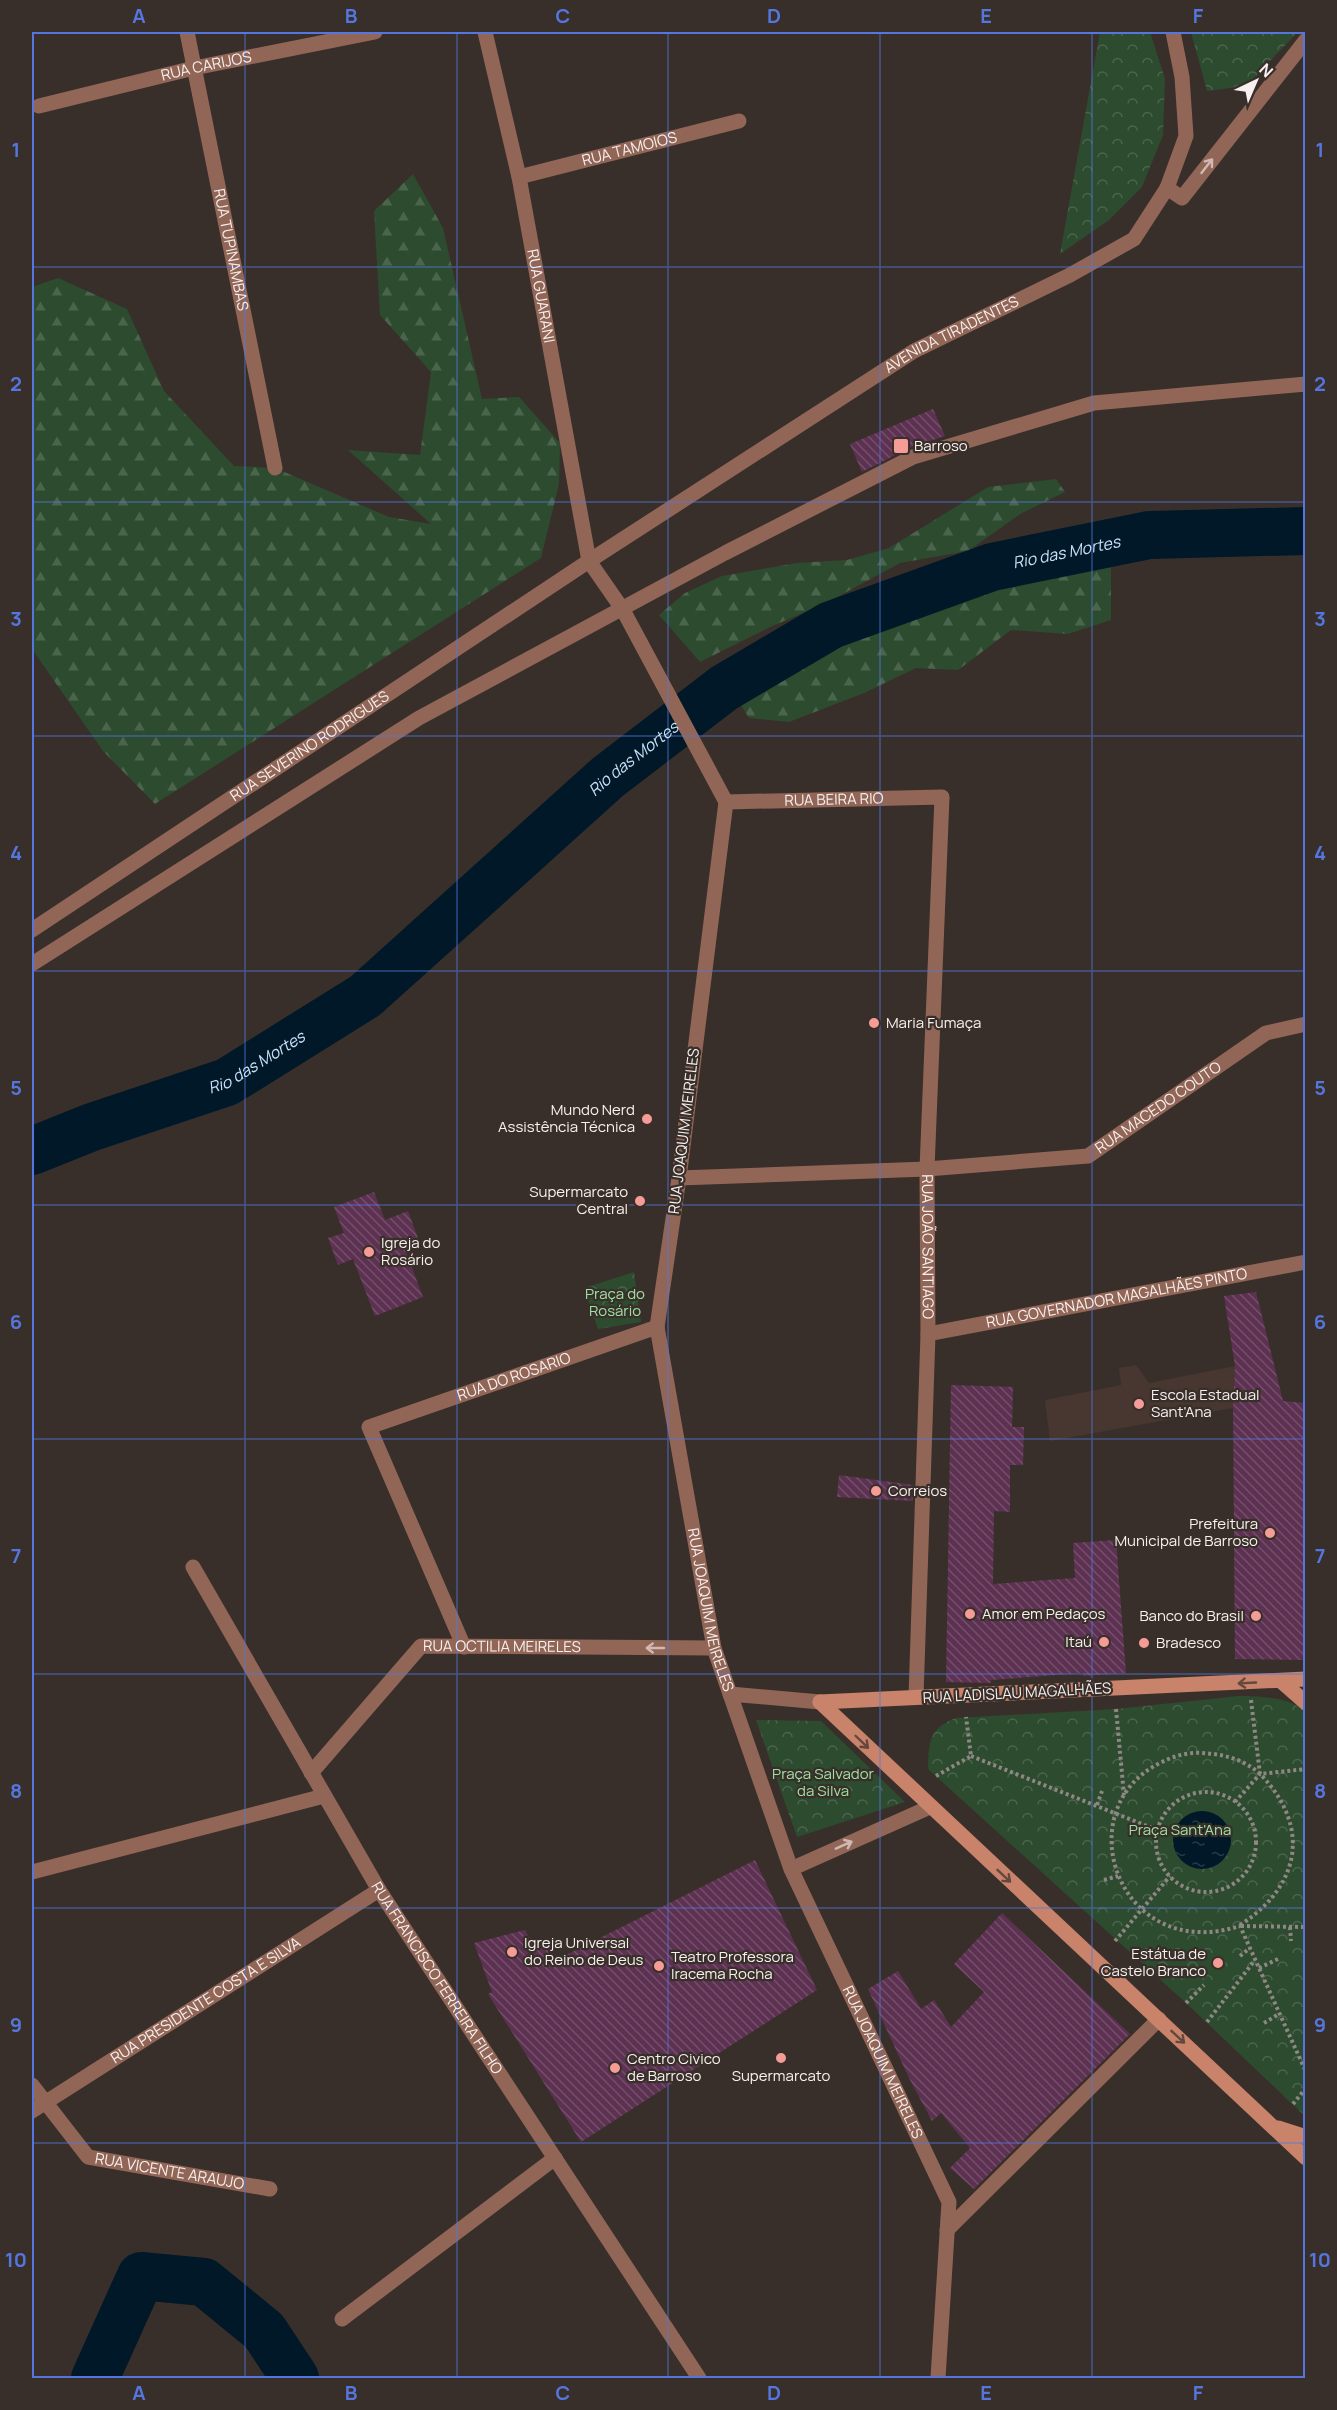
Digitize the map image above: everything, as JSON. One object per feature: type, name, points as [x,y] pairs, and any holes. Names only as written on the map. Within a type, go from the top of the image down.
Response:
[{"type":"main road","name":"RUA LADISLAU MAGALHÃES","points":[[820,1701],[1305,1679]]},
{"type":"main road","points":[[1281,1681],[1305,1703]]},
{"type":"main road","points":[[820,1701],[1305,2158]]},
{"type":"main road","points":[[1272,2126],[1305,2137]]},
{"type":"street","name":"RUA TUPINAMBAS","points":[[187,32],[275,468]]},
{"type":"street","name":"RUA CARIJOS","points":[[39,106],[194,68],[375,32]]},
{"type":"street","name":"RUA GUARANI","points":[[484,32],[519,177],[589,561]]},
{"type":"street","name":"AVENIDA TIRADENTES","points":[[589,561],[914,351],[1070,275],[1134,239],[1167,188],[1186,136],[1182,77],[1173,32]]},
{"type":"street","points":[[1167,188],[1182,198],[1305,40]]},
{"type":"street","name":"RUA TAMOIOS","points":[[519,177],[739,121]]},
{"type":"street","points":[[32,964],[419,718],[725,554],[913,457],[1094,403],[1305,384]]},
{"type":"street","points":[[589,561],[623,610],[726,802]]},
{"type":"street","name":"RUA SEVERINO RODRIGUES","points":[[32,930],[589,561]]},
{"type":"street","name":"RUA BEIRA RIO","points":[[726,802],[942,797]]},
{"type":"street","name":"RUA JOÃO SANTIAGO","points":[[916,1697],[928,1334],[927,1169],[942,797]]},
{"type":"street","name":"RUA JOAQUIM MEIRELES","points":[[726,802],[679,1178],[657,1327],[714,1648],[791,1869],[949,2202],[939,2379]]},
{"type":"street","name":"RUA MACEDO COUTO","points":[[679,1178],[927,1169],[1088,1156],[1266,1033],[1305,1024]]},
{"type":"street","name":"RUA GOVERNADOR MAGALHÃES PINTO","points":[[928,1334],[1305,1262]]},
{"type":"street","name":"RUA DO ROSARIO","points":[[464,1647],[369,1427],[657,1327]]},
{"type":"street","name":"RUA FRANCISCO FERREIRA FILHO","points":[[193,1567],[379,1890],[699,2379]]},
{"type":"street","name":"RUA OCTILIA MEIRELES","points":[[311,1773],[421,1646],[714,1648]]},
{"type":"street","name":"RUA LADISLAU MAGALHÃES","points":[[730,1694],[820,1701]]},
{"type":"street","points":[[32,1872],[324,1796]]},
{"type":"street","points":[[791,1869],[930,1807]]},
{"type":"street","name":"RUA PRESIDENTE COSTA E SILVA","points":[[38,2107],[379,1890]]},
{"type":"street","points":[[947,2230],[1159,2019]]},
{"type":"street","name":"RUA VICENTE ARAUJO","points":[[32,2085],[38,2107],[87,2157],[270,2188]]},
{"type":"street","points":[[342,2319],[555,2158]]},
{"type":"path","points":[[1251,1697],[1260,1774]]},
{"type":"path","points":[[1116,1709],[1124,1796]]},
{"type":"path","points":[[966,1718],[971,1755]]},
{"type":"path","points":[[1305,1927],[1240,1925],[1259,1913],[1275,1898],[1286,1878],[1292,1855],[1292,1833],[1287,1810],[1275,1791],[1260,1774],[1240,1761],[1219,1754],[1196,1752],[1174,1757],[1153,1766],[1137,1779],[1124,1796],[1116,1813],[1112,1835],[1112,1856],[1118,1876],[1128,1894],[1142,1910],[1159,1922],[1178,1930],[1220,1932],[1240,1926],[1305,2072]]},
{"type":"path","points":[[936,1776],[971,1755]]},
{"type":"path","points":[[971,1755],[1157,1830]]},
{"type":"path","points":[[1235,1802],[1260,1774],[1305,1769]]},
{"type":"path","points":[[1097,1805],[1102,1791]]},
{"type":"path","points":[[1201,1792],[1216,1793],[1235,1802],[1251,1819],[1256,1833],[1252,1863],[1244,1875],[1233,1885],[1205,1892],[1190,1889],[1170,1876],[1159,1859],[1157,1830],[1164,1814],[1174,1803],[1201,1792]]},
{"type":"path","points":[[1104,1880],[1118,1876]]},
{"type":"path","points":[[1115,1941],[1170,1876]]},
{"type":"path","points":[[1290,1927],[1291,1941]]},
{"type":"path","points":[[1240,1956],[1250,1948]]},
{"type":"path","points":[[1259,1968],[1278,1959]]},
{"type":"path","points":[[1207,2022],[1255,1960]]},
{"type":"path","points":[[1186,2003],[1204,1985]]},
{"type":"path","points":[[1264,2024],[1279,2014]]},
{"type":"path","points":[[1293,2104],[1305,2088]]},
{"type":"shaded area","name":"Escola Estadual Sant'Ana","points":[[1136,1365],[1149,1383],[1235,1366],[1233,1408],[1050,1441],[1045,1400],[1121,1385],[1119,1368]]},
{"type":"green space","points":[[1100,32],[1150,32],[1165,79],[1163,135],[1142,187],[1109,220],[1060,254]]},
{"type":"green space","points":[[1191,32],[1298,32],[1246,86],[1207,91]]},
{"type":"green space","points":[[413,174],[443,228],[482,399],[519,397],[560,443],[559,484],[541,558],[155,804],[103,751],[32,649],[32,287],[58,278],[127,309],[164,391],[234,466],[275,468],[389,517],[431,524],[348,450],[420,455],[431,372],[380,315],[374,211]]},
{"type":"green space","points":[[1056,479],[1065,492],[1020,514],[968,551],[900,563],[828,602],[768,628],[700,662],[659,615],[685,593],[722,576],[797,563],[847,560],[889,548],[988,487]]},
{"type":"green space","points":[[1111,558],[1111,620],[1068,634],[1011,630],[958,670],[916,668],[864,693],[789,722],[749,718],[736,697],[841,638],[1040,570]]},
{"type":"green space","name":"Praça do Rosário","points":[[634,1272],[641,1322],[598,1329],[584,1288]]},
{"type":"green space","name":"Praça Sant'Ana","points":[[1239,1696],[1282,1700],[1305,1711],[1305,2116],[1186,2003],[928,1769],[930,1744],[935,1732],[956,1718],[1116,1709]]},
{"type":"green space","name":"Praça Salvador da Silva","points":[[756,1720],[821,1721],[905,1802],[797,1837]]},
{"type":"water","points":[[1202,1811],[1218,1816],[1226,1824],[1231,1840],[1226,1856],[1218,1864],[1202,1869],[1186,1864],[1178,1856],[1173,1840],[1178,1824],[1186,1816]]},
{"type":"building","points":[[933,409],[945,436],[909,448],[862,472],[850,444]]},
{"type":"building","name":"Igreja do Rosário","points":[[374,1192],[385,1220],[408,1211],[418,1238],[403,1244],[423,1297],[375,1316],[353,1259],[338,1265],[328,1238],[344,1233],[334,1207]]},
{"type":"building","name":"Prefeitura Municipal de Barroso","points":[[1256,1292],[1283,1401],[1305,1403],[1305,1660],[1235,1659],[1233,1408],[1235,1366],[1224,1296]]},
{"type":"building","points":[[951,1385],[1013,1387],[1012,1427],[1024,1427],[1023,1465],[1010,1465],[1010,1512],[994,1511],[993,1584],[1075,1578],[1073,1543],[1116,1540],[1126,1673],[1083,1676],[1083,1673],[991,1680],[991,1683],[946,1682]]},
{"type":"building","name":"Correios","points":[[839,1475],[913,1485],[913,1501],[837,1497]]},
{"type":"building","name":"Centro Civico de Barroso","points":[[755,1860],[817,1990],[581,2142],[488,1994],[492,1992],[474,1943],[525,1930],[534,1947],[544,1940],[552,1962]]},
{"type":"building","points":[[1002,1913],[1130,2034],[974,2189],[950,2168],[970,2148],[941,2113],[932,2121],[909,2078],[868,1989],[898,1971],[921,2009],[934,2000],[951,2027],[984,1992],[954,1964]]},
{"type":"waterway","name":"Rio das Mortes","points":[[32,1151],[92,1127],[227,1082],[365,996],[608,777],[724,688],[831,625],[992,567],[1149,535],[1306,531]]},
{"type":"waterway","name":"Rio das Mortes","points":[[95,2378],[141,2276],[204,2282],[264,2331],[295,2378]]},
{"type":"place","name":"Barroso","points":[[901,446]]},
{"type":"place","name":"Maria Fumaça","points":[[874,1023]]},
{"type":"place","name":"Mundo Nerd Assistência Técnica","points":[[647,1119]]},
{"type":"place","name":"Supermarcato Central","points":[[640,1201]]},
{"type":"place","name":"Igreja do Rosário","points":[[369,1252]]},
{"type":"place","name":"Escola Estadual Sant'Ana","points":[[1139,1404]]},
{"type":"place","name":"Correios","points":[[876,1491]]},
{"type":"place","name":"Prefeitura Municipal de Barroso","points":[[1270,1533]]},
{"type":"place","name":"Amor em Pedaços","points":[[970,1614]]},
{"type":"place","name":"Banco do Brasil","points":[[1256,1616]]},
{"type":"place","name":"Itaú","points":[[1104,1642]]},
{"type":"place","name":"Bradesco","points":[[1144,1643]]},
{"type":"place","name":"Igreja Universal do Reino de Deus","points":[[512,1952]]},
{"type":"place","name":"Estátua de Castelo Branco","points":[[1218,1963]]},
{"type":"place","name":"Teatro Professora Iracema Rocha","points":[[659,1966]]},
{"type":"place","name":"Supermarcato","points":[[781,2058]]},
{"type":"place","name":"Centro Civico de Barroso","points":[[615,2068]]}]
